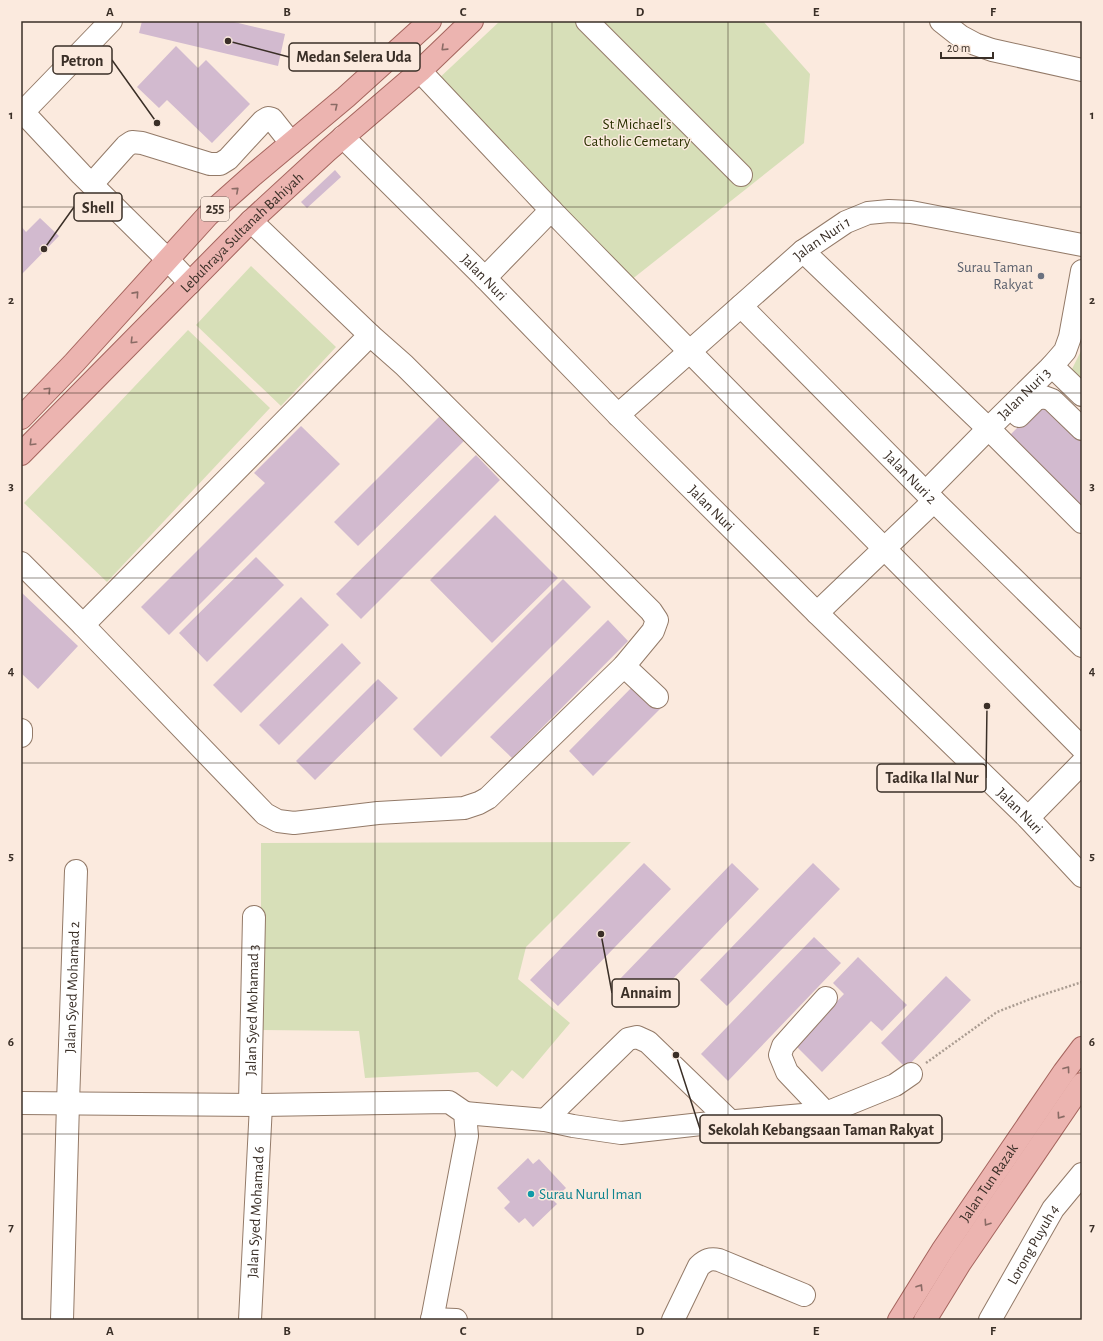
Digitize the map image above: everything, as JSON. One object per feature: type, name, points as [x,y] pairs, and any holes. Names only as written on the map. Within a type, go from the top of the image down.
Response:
[{"type":"main road","name":"255","points":[[21,418],[74,363],[208,215],[291,142],[346,97],[430,21]]},
{"type":"main road","name":"Lebuhraya Sultanah Bahiyah","points":[[21,454],[251,221],[343,137],[420,71],[472,21]]},
{"type":"main road","name":"Jalan Tun Razak","points":[[899,1320],[942,1251],[1082,1048]]},
{"type":"main road","name":"Jalan Tun Razak","points":[[925,1320],[960,1263],[1082,1085]]},
{"type":"street","points":[[112,21],[22,111],[81,174],[190,283]]},
{"type":"street","points":[[587,21],[741,176]]},
{"type":"street","points":[[941,21],[960,36],[975,44],[992,50],[1082,70]]},
{"type":"street","points":[[420,71],[551,210],[689,352],[886,548],[1082,748]]},
{"type":"street","points":[[92,184],[126,146],[132,142],[142,143],[210,164],[220,164],[228,159],[263,121],[268,118],[272,119],[291,142]]},
{"type":"street","name":"Jalan Nuri","points":[[343,137],[817,613],[1028,818],[1082,876]]},
{"type":"street","points":[[485,278],[551,210]]},
{"type":"street","name":"Jalan Nuri 1","points":[[618,414],[803,251],[846,222],[868,213],[888,211],[911,212],[1082,245]]},
{"type":"street","points":[[21,563],[83,625],[265,814],[278,821],[294,823],[378,813],[464,808],[480,803],[488,798],[624,666],[653,631],[657,620],[651,611],[404,365],[370,335],[251,221]]},
{"type":"street","points":[[803,251],[1082,522]]},
{"type":"street","name":"Jalan Nuri 3","points":[[817,613],[886,548],[930,497],[993,434],[1052,366],[1064,350],[1070,337],[1082,271]]},
{"type":"street","name":"Jalan Nuri 2","points":[[741,306],[930,497],[1082,646]]},
{"type":"street","points":[[83,625],[370,335]]},
{"type":"street","points":[[1052,366],[1082,395]]},
{"type":"street","points":[[993,434],[1036,399],[1044,397],[1052,400],[1082,429]]},
{"type":"street","points":[[624,666],[657,697]]},
{"type":"street","points":[[21,730],[21,736]]},
{"type":"street","points":[[1028,818],[1082,763]]},
{"type":"street","name":"Jalan Syed Mohamad 2","points":[[62,1320],[76,871]]},
{"type":"street","name":"Jalan Syed Mohamad 3","points":[[254,917],[255,1104]]},
{"type":"street","points":[[826,998],[783,1046],[780,1056],[787,1072],[826,1113]]},
{"type":"street","points":[[546,1120],[628,1039],[637,1038],[648,1042],[731,1122]]},
{"type":"street","points":[[21,1103],[255,1104],[434,1101],[449,1102],[465,1113],[546,1120],[573,1126],[621,1133],[826,1113],[882,1091],[911,1074]]},
{"type":"street","name":"Jalan Syed Mohamad 6","points":[[250,1320],[255,1104]]},
{"type":"street","points":[[456,1320],[432,1319],[467,1136],[465,1113]]},
{"type":"street","name":"Lorong Puyuh 4","points":[[990,1320],[1053,1209],[1082,1174]]},
{"type":"street","points":[[673,1320],[699,1266],[705,1260],[712,1258],[804,1296]]},
{"type":"path","points":[[911,1074],[996,1012],[1082,982]]},
{"type":"green space","name":"St Michael's Catholic Cemetary","points":[[500,21],[763,21],[810,74],[804,143],[626,284],[435,82]]},
{"type":"green space","points":[[251,266],[336,347],[281,406],[196,325]]},
{"type":"green space","points":[[188,330],[270,408],[107,582],[24,503]]},
{"type":"green space","points":[[1082,349],[1082,382],[1071,371]]},
{"type":"green space","points":[[631,842],[526,947],[518,979],[570,1023],[523,1079],[512,1070],[497,1087],[478,1072],[365,1078],[359,1031],[261,1030],[261,843]]},
{"type":"building","points":[[142,21],[230,21],[285,34],[278,66],[139,33]]},
{"type":"building","points":[[176,46],[198,68],[206,60],[250,104],[212,143],[167,100],[159,108],[137,87]]},
{"type":"building","points":[[335,170],[341,177],[307,208],[301,202]]},
{"type":"building","points":[[40,218],[59,236],[21,275],[21,226],[26,232]]},
{"type":"building","points":[[1045,400],[1082,438],[1082,516],[1006,439]]},
{"type":"building","points":[[442,414],[467,438],[358,546],[334,522]]},
{"type":"building","points":[[301,426],[340,464],[169,635],[141,607],[265,483],[254,473]]},
{"type":"building","points":[[476,455],[500,480],[361,619],[336,594]]},
{"type":"building","points":[[495,515],[558,578],[492,643],[430,580]]},
{"type":"building","points":[[256,557],[284,585],[207,662],[179,633]]},
{"type":"building","points":[[563,579],[591,607],[441,757],[413,729]]},
{"type":"building","points":[[21,592],[78,646],[38,689],[21,673]]},
{"type":"building","points":[[301,597],[329,625],[241,713],[213,685]]},
{"type":"building","points":[[608,620],[628,641],[512,758],[490,737]]},
{"type":"building","points":[[342,643],[361,663],[279,745],[259,725]]},
{"type":"building","points":[[378,679],[398,698],[315,780],[296,761]]},
{"type":"building","points":[[638,681],[663,706],[593,776],[569,751]]},
{"type":"building","points":[[644,863],[671,889],[558,1006],[530,980]]},
{"type":"building","points":[[732,863],[759,889],[646,1007],[619,980]]},
{"type":"building","points":[[813,863],[840,889],[727,1006],[700,980]]},
{"type":"building","points":[[814,937],[841,963],[728,1081],[701,1054]]},
{"type":"building","points":[[858,957],[907,1005],[882,1031],[871,1021],[822,1072],[795,1045],[844,994],[833,983]]},
{"type":"building","points":[[946,976],[971,1000],[906,1068],[881,1043]]},
{"type":"building","name":"Surau Nurul Iman","points":[[528,1158],[533,1164],[539,1159],[566,1188],[553,1200],[557,1204],[533,1227],[525,1218],[519,1223],[504,1208],[510,1202],[497,1188]]},
{"type":"place","name":"Medan Selera Uda","points":[[228,41]]},
{"type":"place","name":"Petron","points":[[157,123]]},
{"type":"place","name":"Shell","points":[[44,249]]},
{"type":"place","name":"Surau Taman Rakyat","points":[[1041,276]]},
{"type":"place","name":"Tadika Ilal Nur","points":[[987,706]]},
{"type":"place","name":"Annaim","points":[[601,934]]},
{"type":"place","name":"Sekolah Kebangsaan Taman Rakyat","points":[[676,1055]]},
{"type":"place","name":"Surau Nurul Iman","points":[[531,1194]]}]
